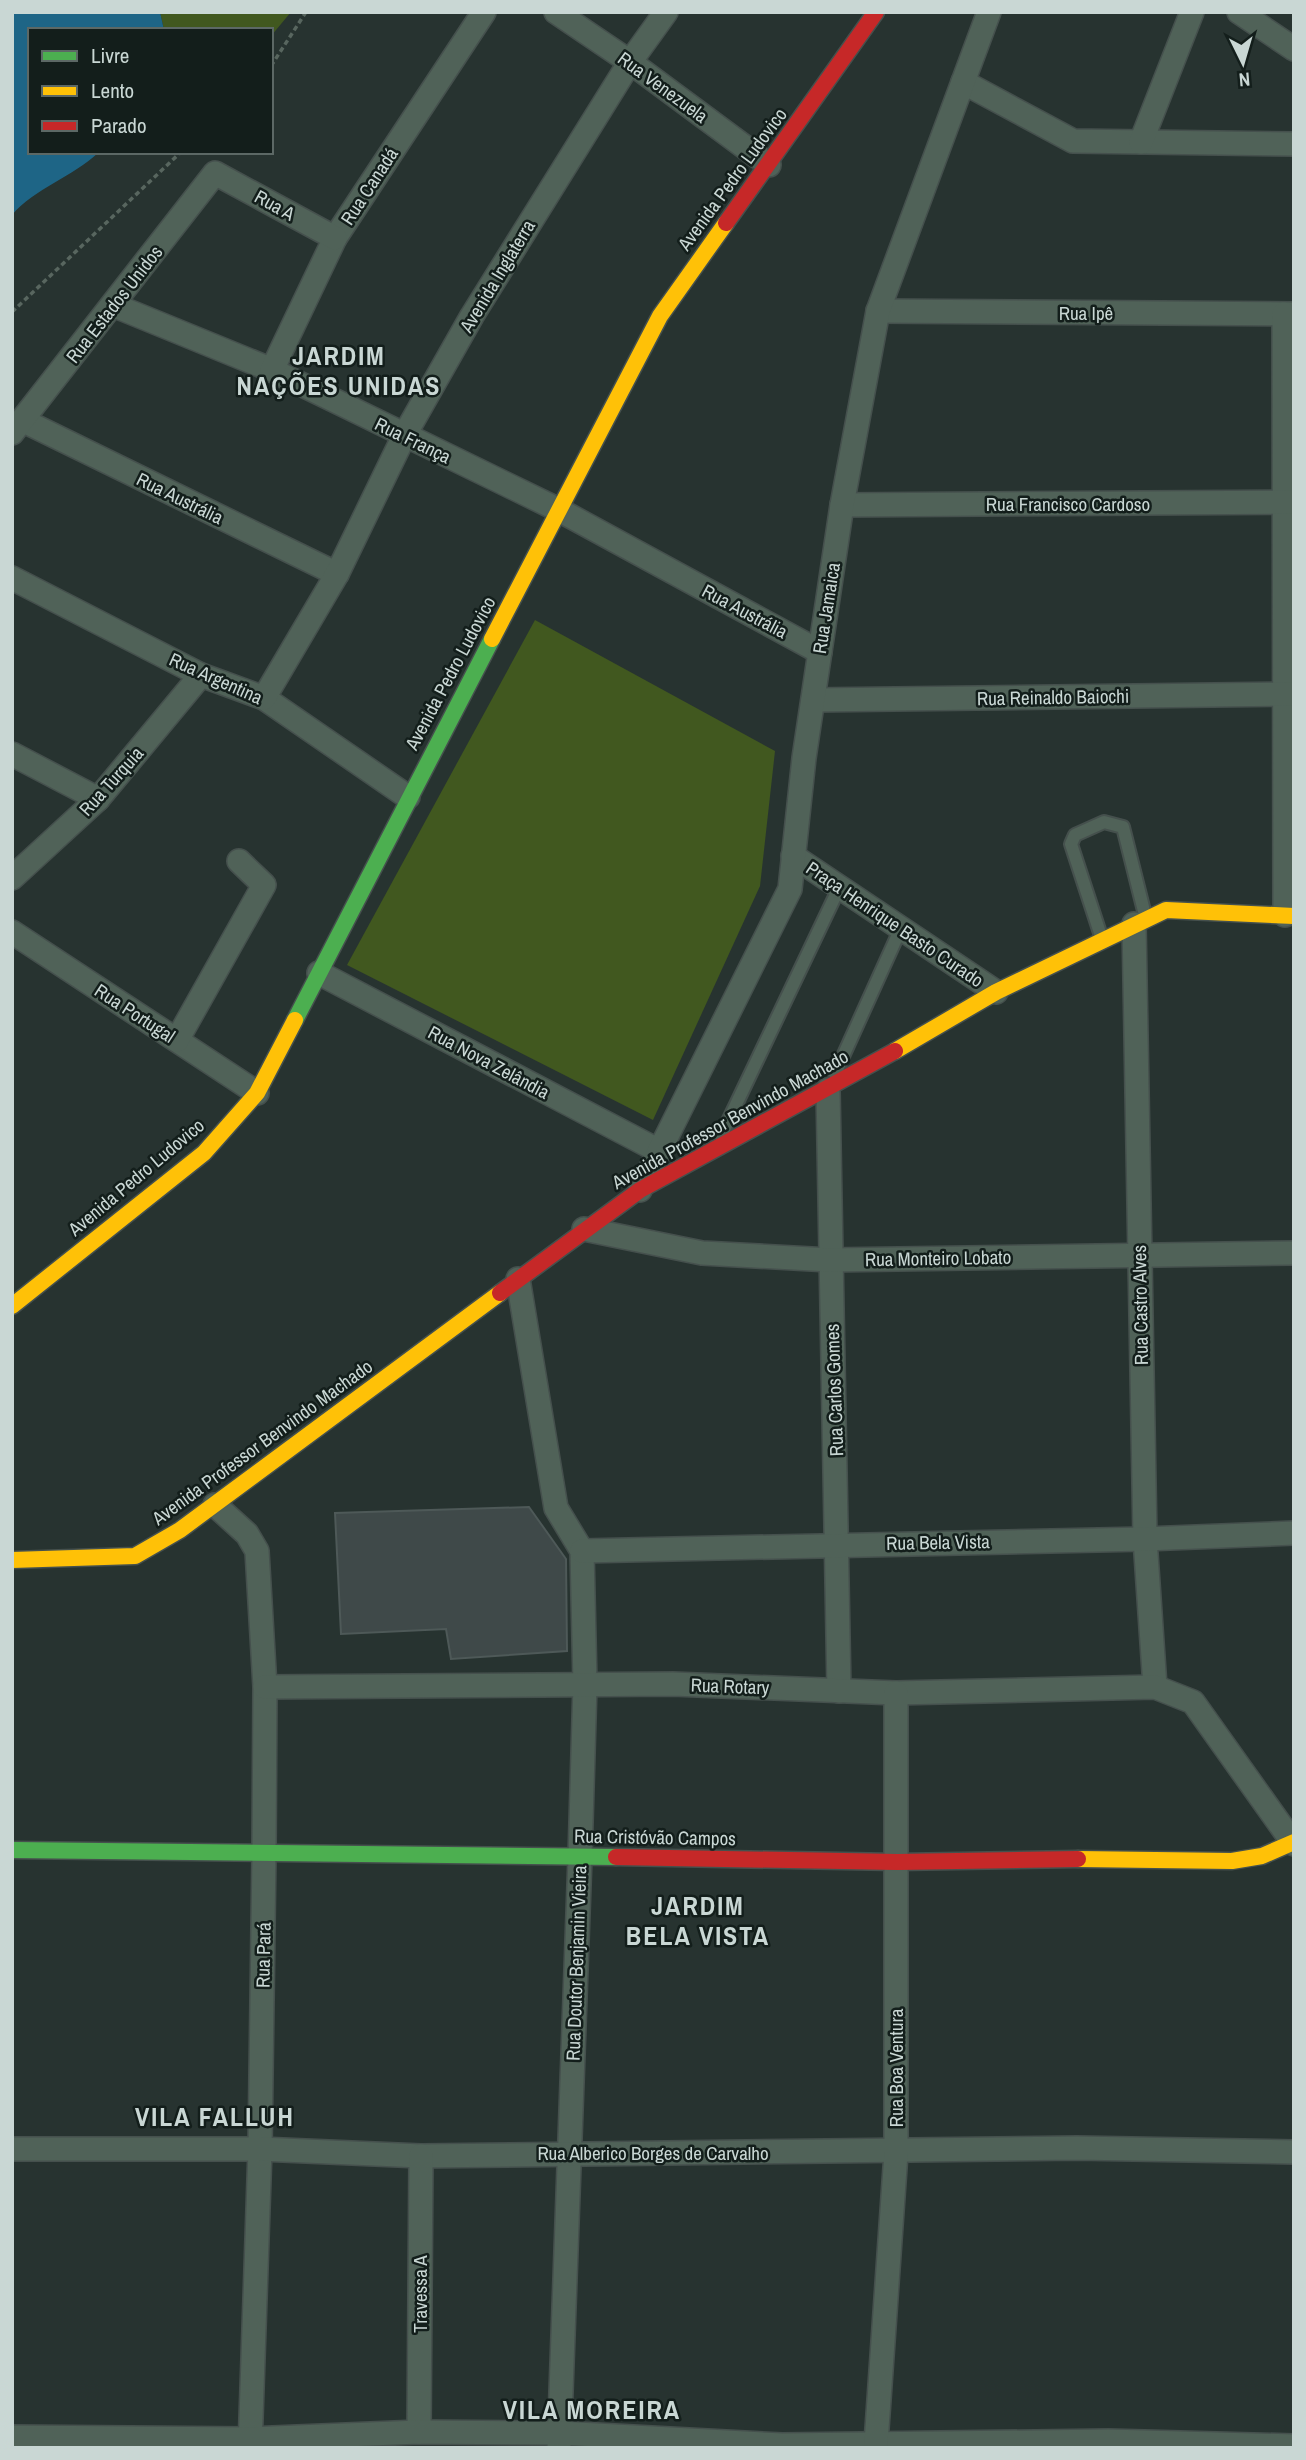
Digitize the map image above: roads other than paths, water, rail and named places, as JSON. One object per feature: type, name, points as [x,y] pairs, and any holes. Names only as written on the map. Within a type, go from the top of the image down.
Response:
[{"type":"main road","name":"Avenida Pedro Ludovico","points":[[12,1306],[204,1153],[257,1094],[408,797],[660,316],[876,12]]},
{"type":"main road","name":"Avenida Professor Benvindo Machado","points":[[12,1560],[135,1556],[180,1530],[640,1189],[828,1090],[996,992],[1166,910],[1290,916]]},
{"type":"main road","name":"Rua Cristóvão Campos","points":[[12,1850],[897,1862],[1000,1858],[1232,1861],[1262,1856],[1293,1843]]},
{"type":"street","name":"Rua Canadá","points":[[272,370],[335,238],[484,12]]},
{"type":"street","name":"Rua Venezuela","points":[[556,12],[630,62],[769,165]]},
{"type":"street","name":"Avenida Inglaterra","points":[[264,698],[337,574],[404,436],[472,316],[630,62],[666,12]]},
{"type":"street","name":"Rua Jamaica","points":[[640,1189],[790,890],[813,700],[842,505],[878,311],[989,12]]},
{"type":"street","points":[[1141,142],[1192,12]]},
{"type":"street","points":[[1239,12],[1294,49]]},
{"type":"street","points":[[963,82],[1073,141],[1294,144]]},
{"type":"street","name":"Rua A","points":[[215,173],[335,238]]},
{"type":"street","name":"Rua Estados Unidos","points":[[18,427],[215,173]]},
{"type":"street","name":"Rua França","points":[[113,305],[272,370],[559,510]]},
{"type":"street","name":"Rua Ipê","points":[[878,311],[1289,314]]},
{"type":"street","points":[[1289,314],[1290,916]]},
{"type":"street","name":"Rua Austrália","points":[[18,427],[337,574]]},
{"type":"street","name":"Rua Francisco Cardoso","points":[[842,505],[1289,502]]},
{"type":"street","name":"Rua Austrália","points":[[559,510],[820,652]]},
{"type":"street","name":"Rua Argentina","points":[[12,578],[201,675],[264,698],[408,797]]},
{"type":"street","name":"Rua Turquia","points":[[12,878],[98,799],[201,675]]},
{"type":"street","name":"Rua Reinaldo Baiochi","points":[[813,700],[1289,694]]},
{"type":"street","points":[[12,754],[98,799]]},
{"type":"street","name":"Praça Henrique Basto Curado","points":[[793,856],[996,992]]},
{"type":"street","points":[[177,1040],[264,884],[239,862]]},
{"type":"street","name":"Rua Castro Alves","points":[[1140,921],[1139,1256],[1145,1539],[1155,1687]]},
{"type":"street","name":"Rua Portugal","points":[[12,932],[257,1094]]},
{"type":"street","name":"Rua Nova Zelândia","points":[[319,973],[659,1151]]},
{"type":"street","name":"Rua Carlos Gomes","points":[[828,1090],[839,1691]]},
{"type":"street","name":"Rua Monteiro Lobato","points":[[584,1229],[702,1254],[830,1260],[1294,1252]]},
{"type":"street","points":[[518,1279],[556,1508],[582,1551]]},
{"type":"street","name":"Rua Pará","points":[[215,1504],[247,1534],[257,1551],[265,1687],[260,2149],[250,2436]]},
{"type":"street","name":"Rua Bela Vista","points":[[582,1551],[1145,1539],[1294,1533]]},
{"type":"street","name":"Rua Doutor Benjamin Vieira","points":[[559,2440],[580,1857],[584,1684],[582,1551]]},
{"type":"street","name":"Rua Rotary","points":[[265,1687],[673,1684],[896,1693],[1155,1687],[1193,1702],[1293,1843]]},
{"type":"street","name":"Rua Boa Ventura","points":[[876,2443],[896,2152],[896,1693]]},
{"type":"street","name":"Rua Alberico Borges de Carvalho","points":[[12,2149],[260,2149],[421,2156],[569,2152],[896,2152],[1077,2148],[1294,2152]]},
{"type":"street","name":"Travessa A","points":[[419,2432],[421,2156]]},
{"type":"street","points":[[12,2437],[419,2432],[559,2440],[782,2445],[1108,2441],[1294,2446]]},
{"type":"lane","points":[[1102,939],[1071,844],[1075,835],[1104,822],[1123,827],[1140,921]]},
{"type":"lane","points":[[715,1150],[840,887]]},
{"type":"lane","points":[[828,1090],[901,928]]},
{"type":"water","points":[[12,12],[160,12],[164,28],[28,28],[28,154],[97,154],[78,169],[32,197],[12,215]]},
{"type":"district","name":"JARDIM NAÇÕES UNIDAS","points":[[339,370]]},
{"type":"district","name":"JARDIM BELA VISTA","points":[[698,1920]]},
{"type":"district","name":"VILA FALLUH","points":[[215,2116]]},
{"type":"district","name":"VILA MOREIRA","points":[[592,2409]]}]
